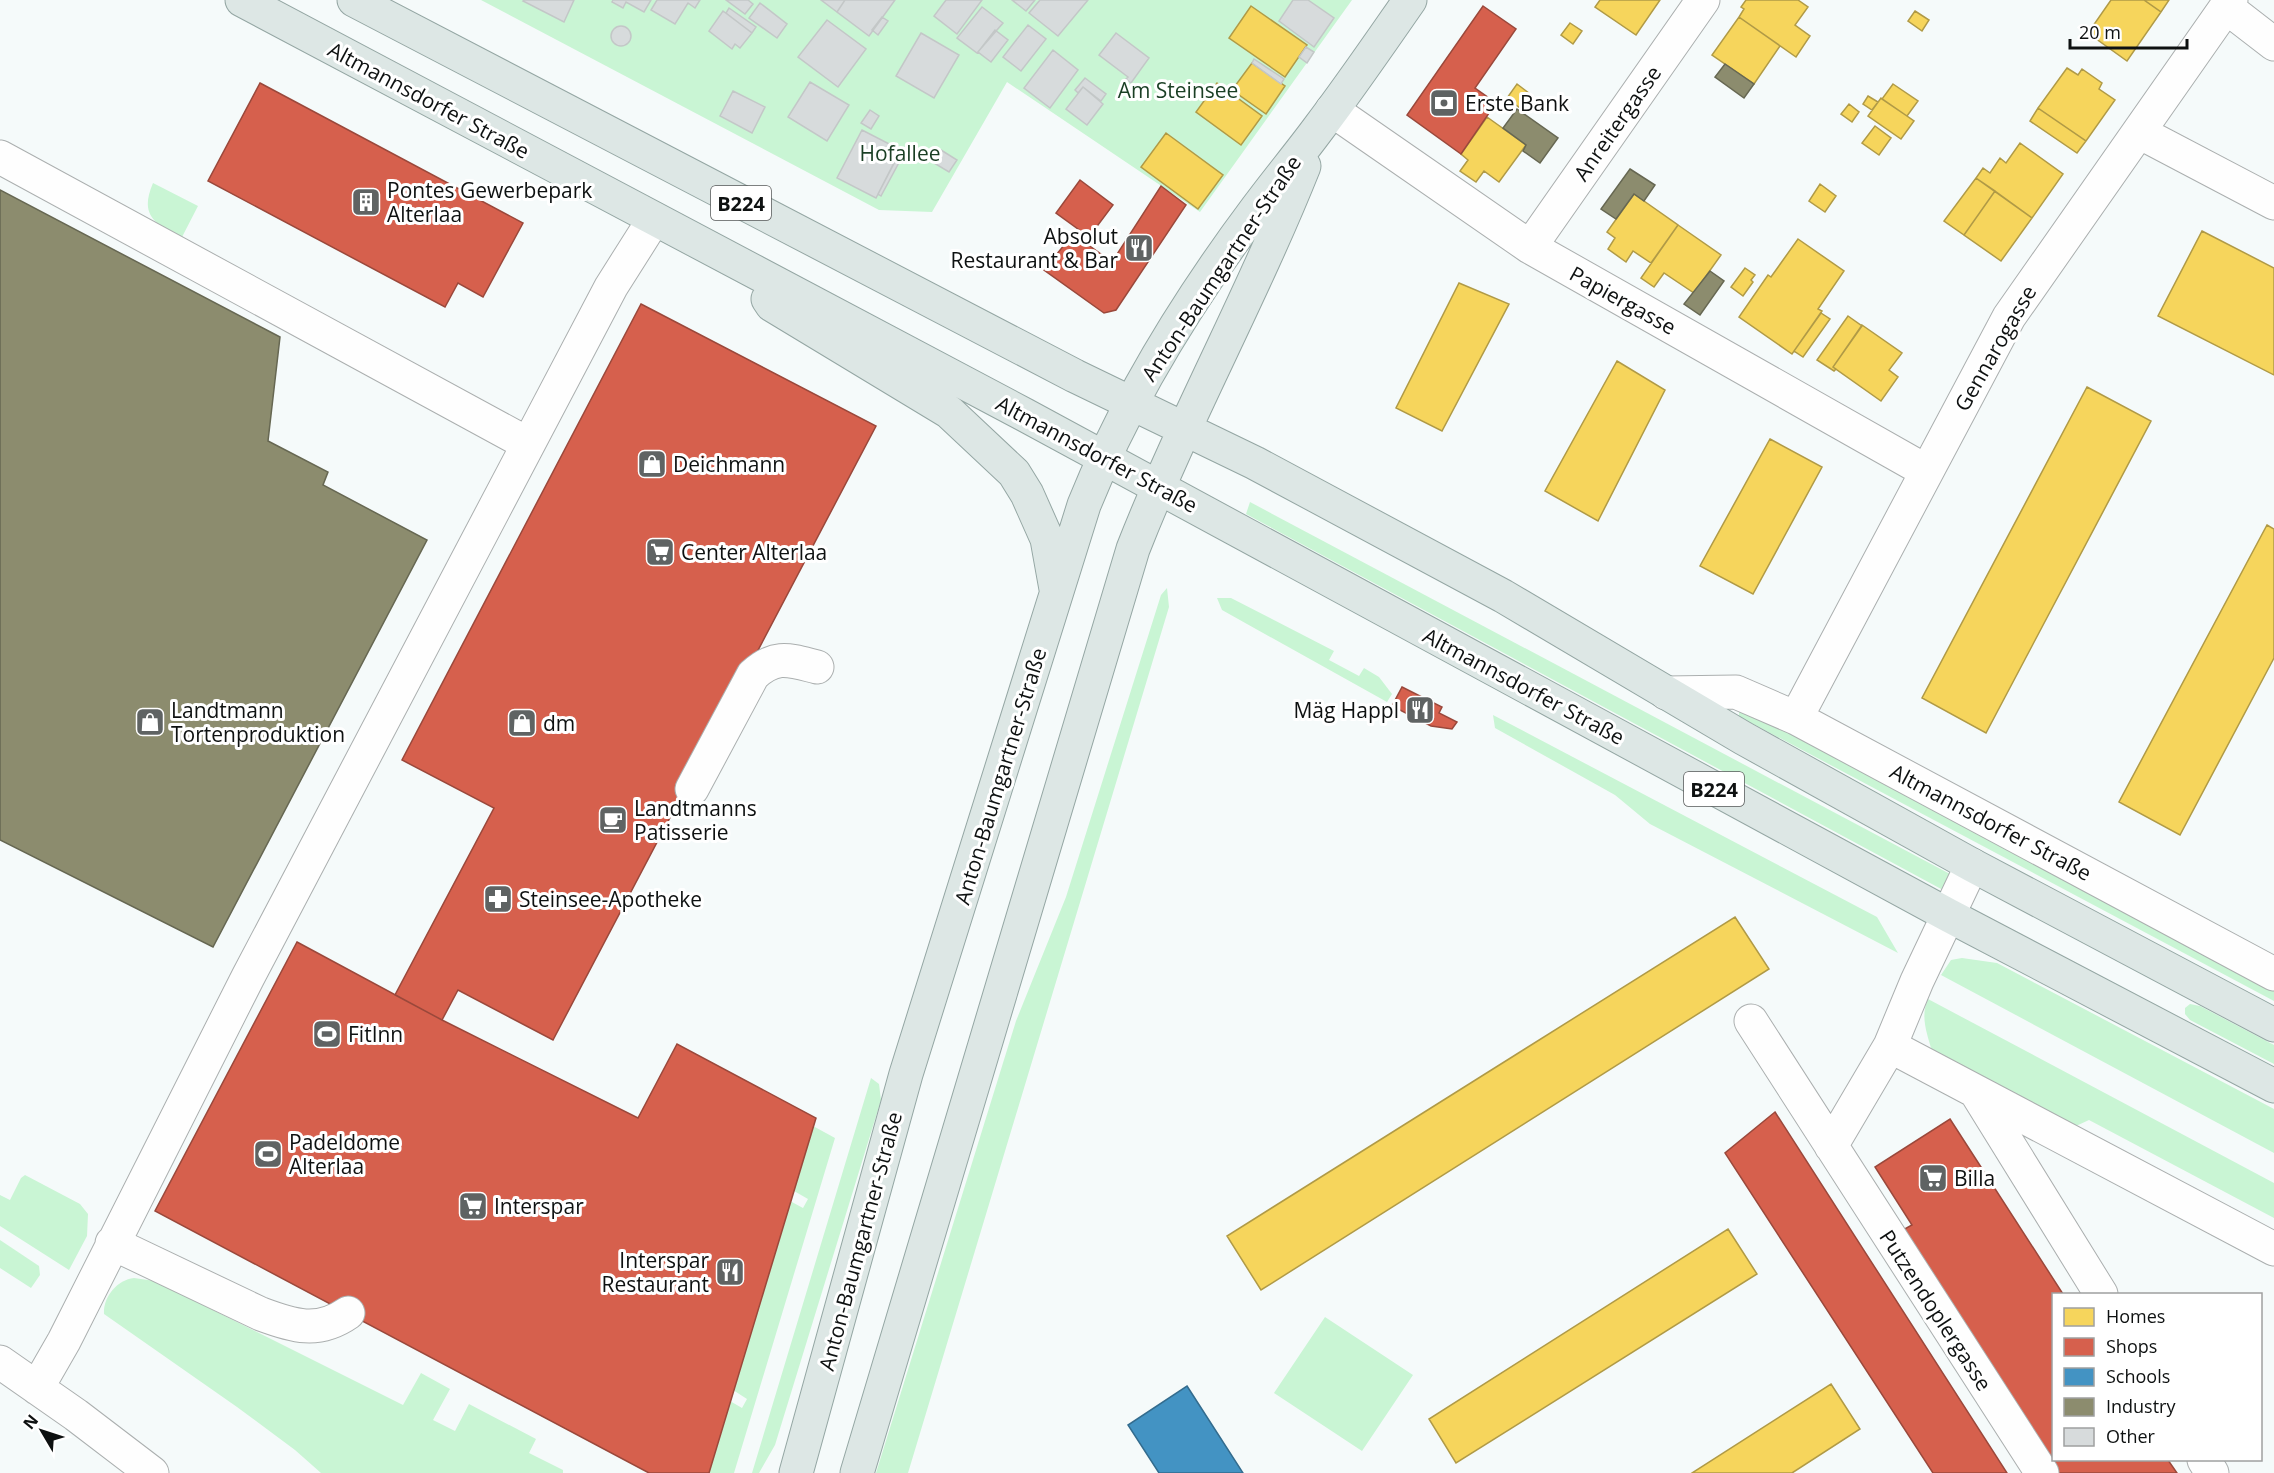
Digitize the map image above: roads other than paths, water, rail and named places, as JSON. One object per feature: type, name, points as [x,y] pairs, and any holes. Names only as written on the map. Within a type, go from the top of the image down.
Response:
[{"type":"main road","name":"Altmannsdorfer Straße","points":[[242,0],[1033,419],[1948,915],[2274,1086]]},
{"type":"main road","name":"B224","points":[[354,0],[1130,404],[1255,463],[1503,596],[1753,744],[1972,865],[2274,1025]]},
{"type":"main road","name":"Anton-Baumgartner-Straße","points":[[796,1473],[906,1074],[1084,505],[1103,458],[1165,342],[1250,219],[1325,120],[1410,0]]},
{"type":"main road","name":"Anton-Baumgartner-Straße","points":[[857,1473],[1126,572],[1158,486],[1277,233],[1325,120]]},
{"type":"main road","points":[[746,268],[772,305],[949,412],[1014,473],[1027,494],[1047,539],[1058,594]]},
{"type":"street","name":"Anreitergasse","points":[[1530,247],[1703,0]]},
{"type":"street","points":[[2229,4],[2274,44]]},
{"type":"street","name":"Gennarogasse","points":[[1796,718],[2009,317],[2229,4]]},
{"type":"street","name":"Papiergasse","points":[[1325,120],[1530,247],[1926,471]]},
{"type":"street","points":[[2139,132],[2274,203]]},
{"type":"street","points":[[0,157],[528,444]]},
{"type":"street","points":[[37,1388],[64,1341],[243,987],[528,444],[611,287],[654,219]]},
{"type":"street","points":[[693,789],[753,675],[765,664],[785,659],[817,667]]},
{"type":"street","name":"Altmannsdorfer Straße","points":[[1666,693],[1736,692],[1796,718],[2274,974]]},
{"type":"street","points":[[1831,1146],[1890,1046],[1917,981],[1972,865]]},
{"type":"street","name":"Putzendoplergasse","points":[[1751,1021],[2042,1473]]},
{"type":"street","points":[[1890,1046],[2274,1250]]},
{"type":"street","points":[[1975,1091],[2100,1293]]},
{"type":"street","points":[[112,1243],[261,1314],[283,1322],[302,1327],[322,1326],[336,1322],[348,1313]]},
{"type":"street","points":[[0,1362],[153,1473]]},
{"type":"place","name":"Erste Bank","points":[[1444,103]]},
{"type":"place","name":"Pontes Gewerbepark Alterlaa","points":[[366,202]]},
{"type":"place","name":"Absolut Restaurant & Bar","points":[[1139,248]]},
{"type":"place","name":"Deichmann","points":[[652,464]]},
{"type":"place","name":"Center Alterlaa","points":[[660,552]]},
{"type":"place","name":"Mäg Happl","points":[[1420,710]]},
{"type":"place","name":"Landtmann Tortenproduktion","points":[[150,722]]},
{"type":"place","name":"dm","points":[[522,723]]},
{"type":"place","name":"Landtmanns Patisserie","points":[[613,820]]},
{"type":"place","name":"Steinsee-Apotheke","points":[[498,899]]},
{"type":"place","name":"FitInn","points":[[327,1034]]},
{"type":"place","name":"Padeldome Alterlaa","points":[[268,1154]]},
{"type":"place","name":"Billa","points":[[1933,1178]]},
{"type":"place","name":"Interspar","points":[[473,1206]]},
{"type":"place","name":"Interspar Restaurant","points":[[730,1272]]},
{"type":"park label","name":"Am Steinsee","points":[[1178,90]]},
{"type":"park label","name":"Hofallee","points":[[900,153]]}]
